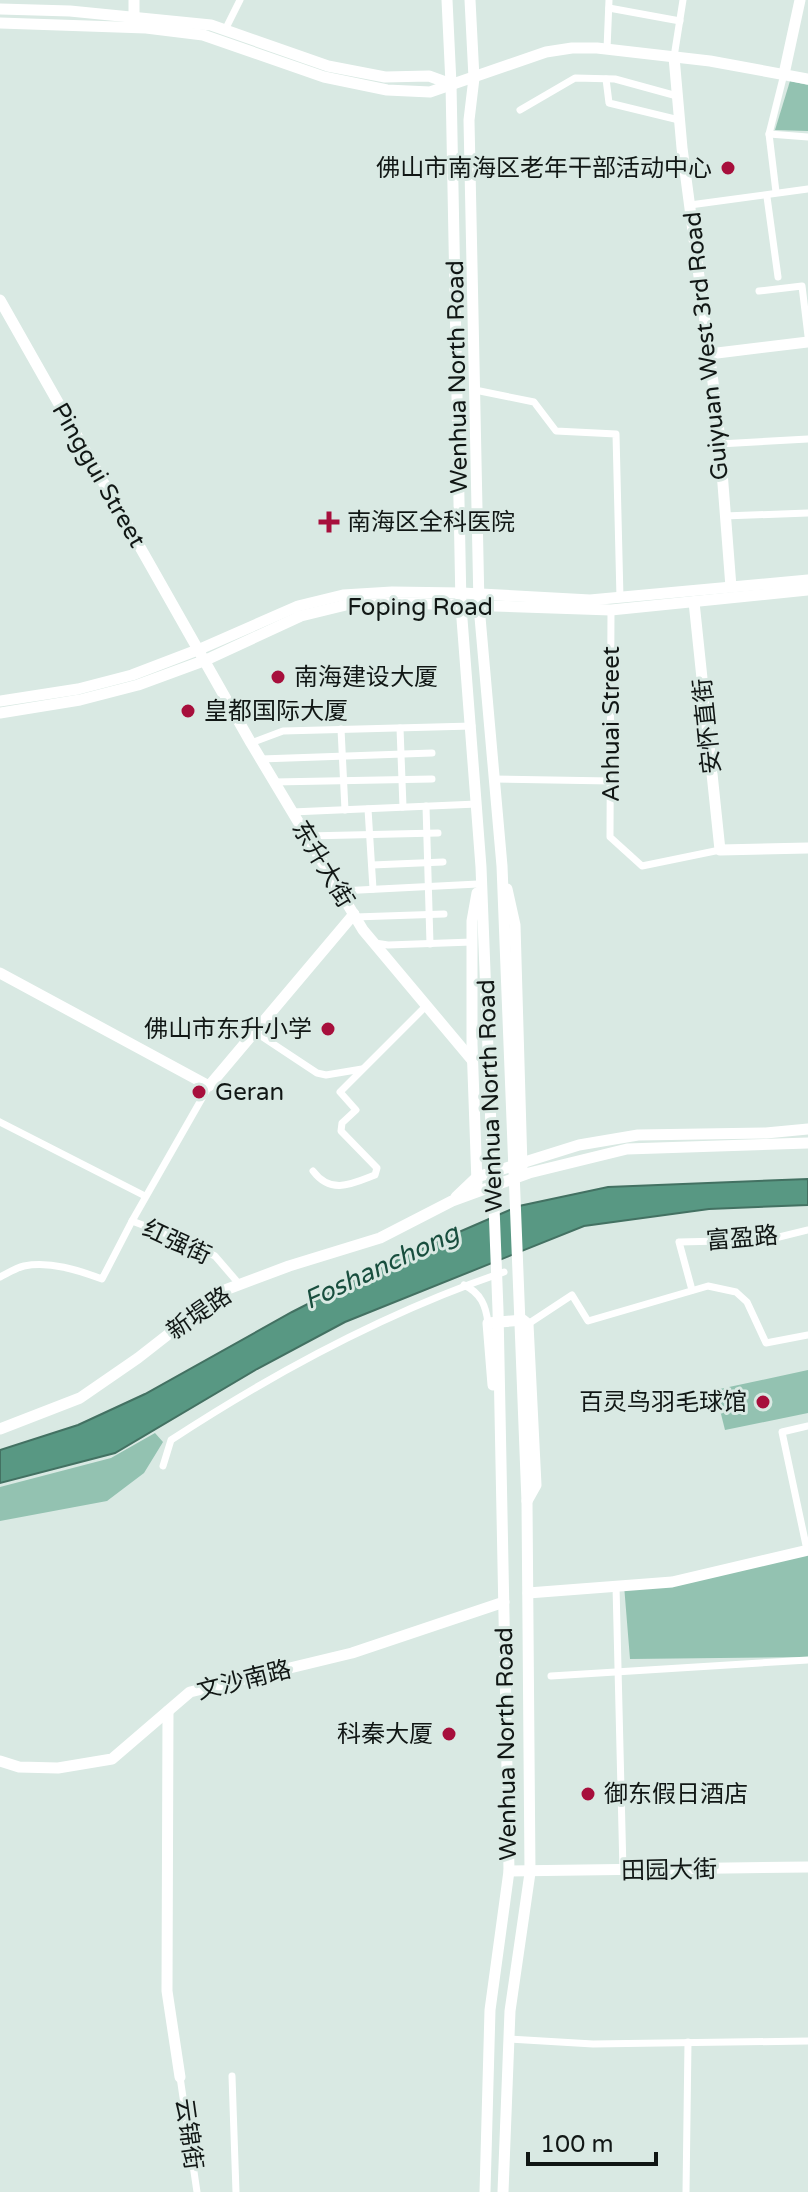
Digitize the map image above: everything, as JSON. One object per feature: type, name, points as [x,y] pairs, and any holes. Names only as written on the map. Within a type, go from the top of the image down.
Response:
[{"type":"main road","points":[[134,0],[134,16]]},
{"type":"main road","name":"Wenhua North Road","points":[[447,0],[461,606],[481,867],[478,942],[498,1310],[503,1501],[509,1871],[490,2010],[485,2192]]},
{"type":"main road","points":[[470,0],[474,78],[469,120],[479,606],[502,866],[527,1502]]},
{"type":"main road","points":[[784,74],[800,0]]},
{"type":"main road","points":[[0,9],[134,16],[211,25],[328,66],[385,77],[429,76],[451,84]]},
{"type":"main road","points":[[0,23],[146,28],[203,35],[324,77],[387,90],[430,92],[546,52],[572,48],[674,57],[808,79]]},
{"type":"main road","name":"Guiyuan West 3rd Road","points":[[674,57],[719,444],[731,587]]},
{"type":"main road","name":"Pinggui Street","points":[[0,300],[203,655]]},
{"type":"main road","points":[[709,354],[808,339]]},
{"type":"main road","name":"Foping Road","points":[[0,713],[80,700],[138,685],[298,606],[355,593],[479,593],[590,600],[808,580]]},
{"type":"main road","name":"Foping Road","points":[[0,701],[78,689],[132,675],[203,655],[301,616],[359,604],[611,610],[808,590]]},
{"type":"main road","name":"安怀直街","points":[[694,602],[720,850]]},
{"type":"main road","name":"东升大街","points":[[203,655],[251,743],[354,916],[425,1007],[472,1060]]},
{"type":"main road","points":[[720,850],[808,848]]},
{"type":"main road","points":[[502,866],[515,925],[522,1169]]},
{"type":"main road","points":[[478,1192],[472,1060],[481,867]]},
{"type":"main road","points":[[0,973],[209,1086],[354,916]]},
{"type":"main road","name":"新堤路","points":[[0,1429],[80,1398],[138,1358],[225,1290],[380,1238],[452,1201],[579,1145],[638,1135],[766,1133],[808,1129]]},
{"type":"main road","name":"新堤路","points":[[452,1201],[477,1177],[627,1149],[808,1143]]},
{"type":"main road","points":[[503,1501],[497,1484],[488,1323],[523,1320],[528,1324],[536,1485],[527,1502]]},
{"type":"main road","name":"Wenhua North Road","points":[[503,2192],[510,2011],[530,1873],[527,1502]]},
{"type":"main road","points":[[528,1593],[672,1582],[808,1550]]},
{"type":"main road","name":"文沙南路","points":[[0,1761],[19,1767],[58,1768],[112,1759],[190,1692],[352,1653],[504,1602]]},
{"type":"main road","points":[[168,1711],[167,1991],[180,2077]]},
{"type":"main road","name":"田园大街","points":[[509,1871],[808,1867]]},
{"type":"street","points":[[225,30],[240,0]]},
{"type":"street","points":[[674,57],[683,0]]},
{"type":"street","points":[[607,49],[609,4],[680,21]]},
{"type":"street","points":[[776,192],[769,134],[784,74]]},
{"type":"street","points":[[520,110],[575,78],[606,79],[677,96]]},
{"type":"street","points":[[606,79],[609,103],[679,120]]},
{"type":"street","points":[[769,134],[808,137]]},
{"type":"street","points":[[690,205],[767,197],[776,192],[808,189]]},
{"type":"street","points":[[767,197],[778,277]]},
{"type":"street","points":[[759,291],[802,286],[808,339]]},
{"type":"street","points":[[475,390],[534,402],[556,431],[616,434],[620,598]]},
{"type":"street","points":[[719,444],[808,439]]},
{"type":"street","points":[[724,516],[808,513]]},
{"type":"street","name":"Anhuai Street","points":[[611,610],[610,837],[642,866],[720,850]]},
{"type":"street","points":[[251,743],[283,731],[472,726]]},
{"type":"street","points":[[400,728],[403,807]]},
{"type":"street","points":[[341,729],[345,810]]},
{"type":"street","points":[[261,759],[432,753]]},
{"type":"street","points":[[274,782],[432,779]]},
{"type":"street","points":[[493,779],[611,781]]},
{"type":"street","points":[[292,812],[477,804]]},
{"type":"street","points":[[426,806],[430,944]]},
{"type":"street","points":[[368,809],[373,889]]},
{"type":"street","points":[[307,836],[438,833]]},
{"type":"street","points":[[372,865],[443,862]]},
{"type":"street","points":[[340,891],[478,884]]},
{"type":"street","points":[[354,916],[444,914]]},
{"type":"street","points":[[373,942],[388,945],[478,942]]},
{"type":"street","points":[[313,1171],[327,1184],[346,1187],[378,1171],[340,1127],[356,1110],[340,1092],[425,1007]]},
{"type":"street","points":[[255,1032],[317,1073],[326,1075],[364,1068]]},
{"type":"street","name":"红强街","points":[[209,1086],[132,1221],[215,1256],[240,1285]]},
{"type":"street","points":[[0,1122],[145,1196]]},
{"type":"street","points":[[0,1277],[24,1266],[46,1266],[74,1268],[102,1279],[132,1221]]},
{"type":"street","name":"富盈路","points":[[692,1290],[679,1242],[767,1240],[808,1230]]},
{"type":"street","points":[[163,1466],[171,1440],[310,1356],[464,1285],[504,1272]]},
{"type":"street","points":[[464,1285],[475,1290],[487,1308],[488,1323]]},
{"type":"street","points":[[528,1324],[572,1295],[588,1321],[708,1286],[736,1292],[747,1302],[766,1343],[808,1335]]},
{"type":"street","points":[[808,1426],[782,1432],[808,1550]]},
{"type":"street","points":[[616,1586],[623,1871]]},
{"type":"street","points":[[551,1676],[808,1660]]},
{"type":"street","points":[[509,2039],[593,2044],[808,2041]]},
{"type":"street","points":[[686,2192],[688,2042]]},
{"type":"street","points":[[232,2076],[236,2192]]},
{"type":"street","name":"云锦街","points":[[180,2077],[197,2192]]},
{"type":"shaded area","points":[[790,81],[808,85],[808,131],[775,130]]},
{"type":"shaded area","points":[[808,1179],[808,1205],[709,1209],[584,1226],[345,1322],[257,1369],[115,1453],[0,1483],[0,1450],[78,1425],[145,1394],[292,1312],[392,1261],[519,1206],[608,1187]]},
{"type":"shaded area","name":"百灵鸟羽毛球馆","points":[[808,1370],[808,1413],[725,1430],[715,1390]]},
{"type":"shaded area","points":[[155,1433],[163,1442],[144,1473],[107,1501],[0,1521],[0,1487],[111,1458]]},
{"type":"shaded area","points":[[808,1550],[808,1657],[630,1659],[624,1585],[672,1582]]},
{"type":"place","name":"佛山市南海区老年干部活动中心","points":[[728,168]]},
{"type":"place","name":"南海区全科医院","points":[[329,522]]},
{"type":"place","name":"南海建设大厦","points":[[278,677]]},
{"type":"place","name":"皇都国际大厦","points":[[188,711]]},
{"type":"place","name":"佛山市东升小学","points":[[328,1029]]},
{"type":"place","name":"Geran","points":[[199,1092]]},
{"type":"place","name":"百灵鸟羽毛球馆","points":[[763,1402]]},
{"type":"place","name":"科秦大厦","points":[[449,1734]]},
{"type":"place","name":"御东假日酒店","points":[[588,1794]]},
{"type":"water label","name":"Foshanchong","points":[[381,1266]]}]
